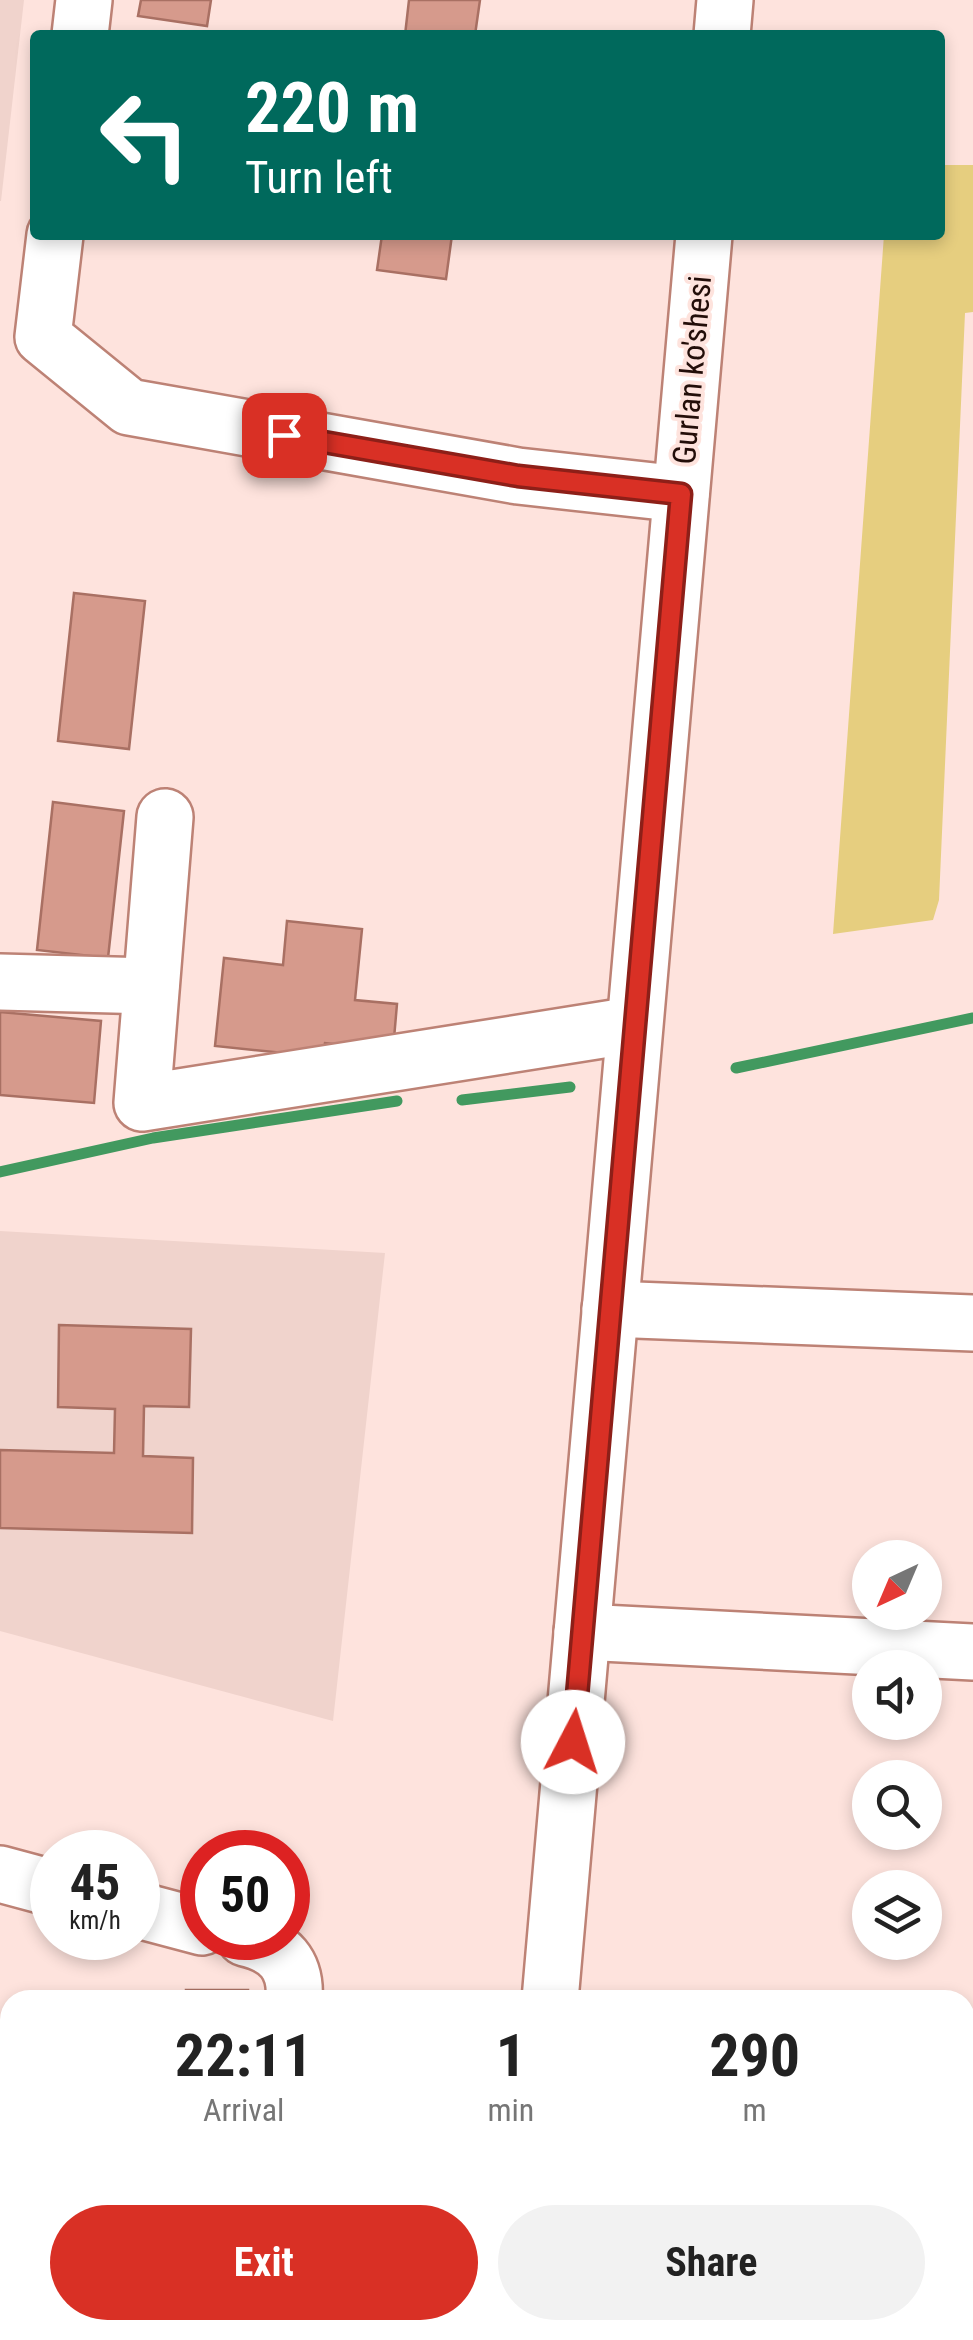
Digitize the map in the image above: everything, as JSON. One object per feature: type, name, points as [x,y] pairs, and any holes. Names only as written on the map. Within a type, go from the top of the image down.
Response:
[{"type":"main road","points":[[81,30],[84,0]]},
{"type":"main road","points":[[723,30],[726,0]]},
{"type":"main road","points":[[54,240],[43,337],[129,408],[518,476],[681,494]]},
{"type":"main road","name":"Gurlan ko'shesi","points":[[551,1990],[704,240]]},
{"type":"main road","points":[[165,817],[142,1103],[633,1025]]},
{"type":"main road","points":[[0,982],[151,986]]},
{"type":"main road","points":[[610,1309],[973,1323]]},
{"type":"main road","points":[[582,1632],[973,1652]]},
{"type":"main road","points":[[0,1874],[30,1882]]},
{"type":"main road","points":[[287,1960],[295,1990]]},
{"type":"shaded area","points":[[0,0],[24,0],[1,201],[0,201]]},
{"type":"shaded area","points":[[945,165],[973,165],[973,312],[965,313],[939,900],[933,920],[833,934],[884,240],[945,240]]},
{"type":"shaded area","points":[[0,1231],[385,1253],[333,1721],[0,1631]]},
{"type":"building","points":[[141,0],[211,0],[207,26],[138,16]]},
{"type":"building","points":[[409,0],[480,0],[476,30],[406,30]]},
{"type":"building","points":[[381,240],[451,240],[446,279],[377,270]]},
{"type":"building","points":[[74,593],[145,601],[129,749],[58,741]]},
{"type":"building","points":[[53,802],[124,811],[108,958],[37,950]]},
{"type":"building","points":[[287,921],[362,929],[355,1000],[397,1004],[393,1050],[325,1043],[323,1057],[215,1046],[224,958],[283,965]]},
{"type":"building","points":[[0,1012],[101,1021],[94,1103],[0,1095]]},
{"type":"building","points":[[59,1325],[191,1329],[189,1407],[144,1406],[143,1456],[193,1458],[192,1533],[0,1528],[0,1450],[114,1453],[115,1409],[58,1407]]},
{"type":"waterway","points":[[736,1068],[973,1018]]},
{"type":"waterway","points":[[462,1100],[570,1087]]},
{"type":"waterway","points":[[0,1172],[153,1138],[397,1101]]},
{"type":"route","points":[[284,435],[518,476],[681,494],[573,1742]]}]
